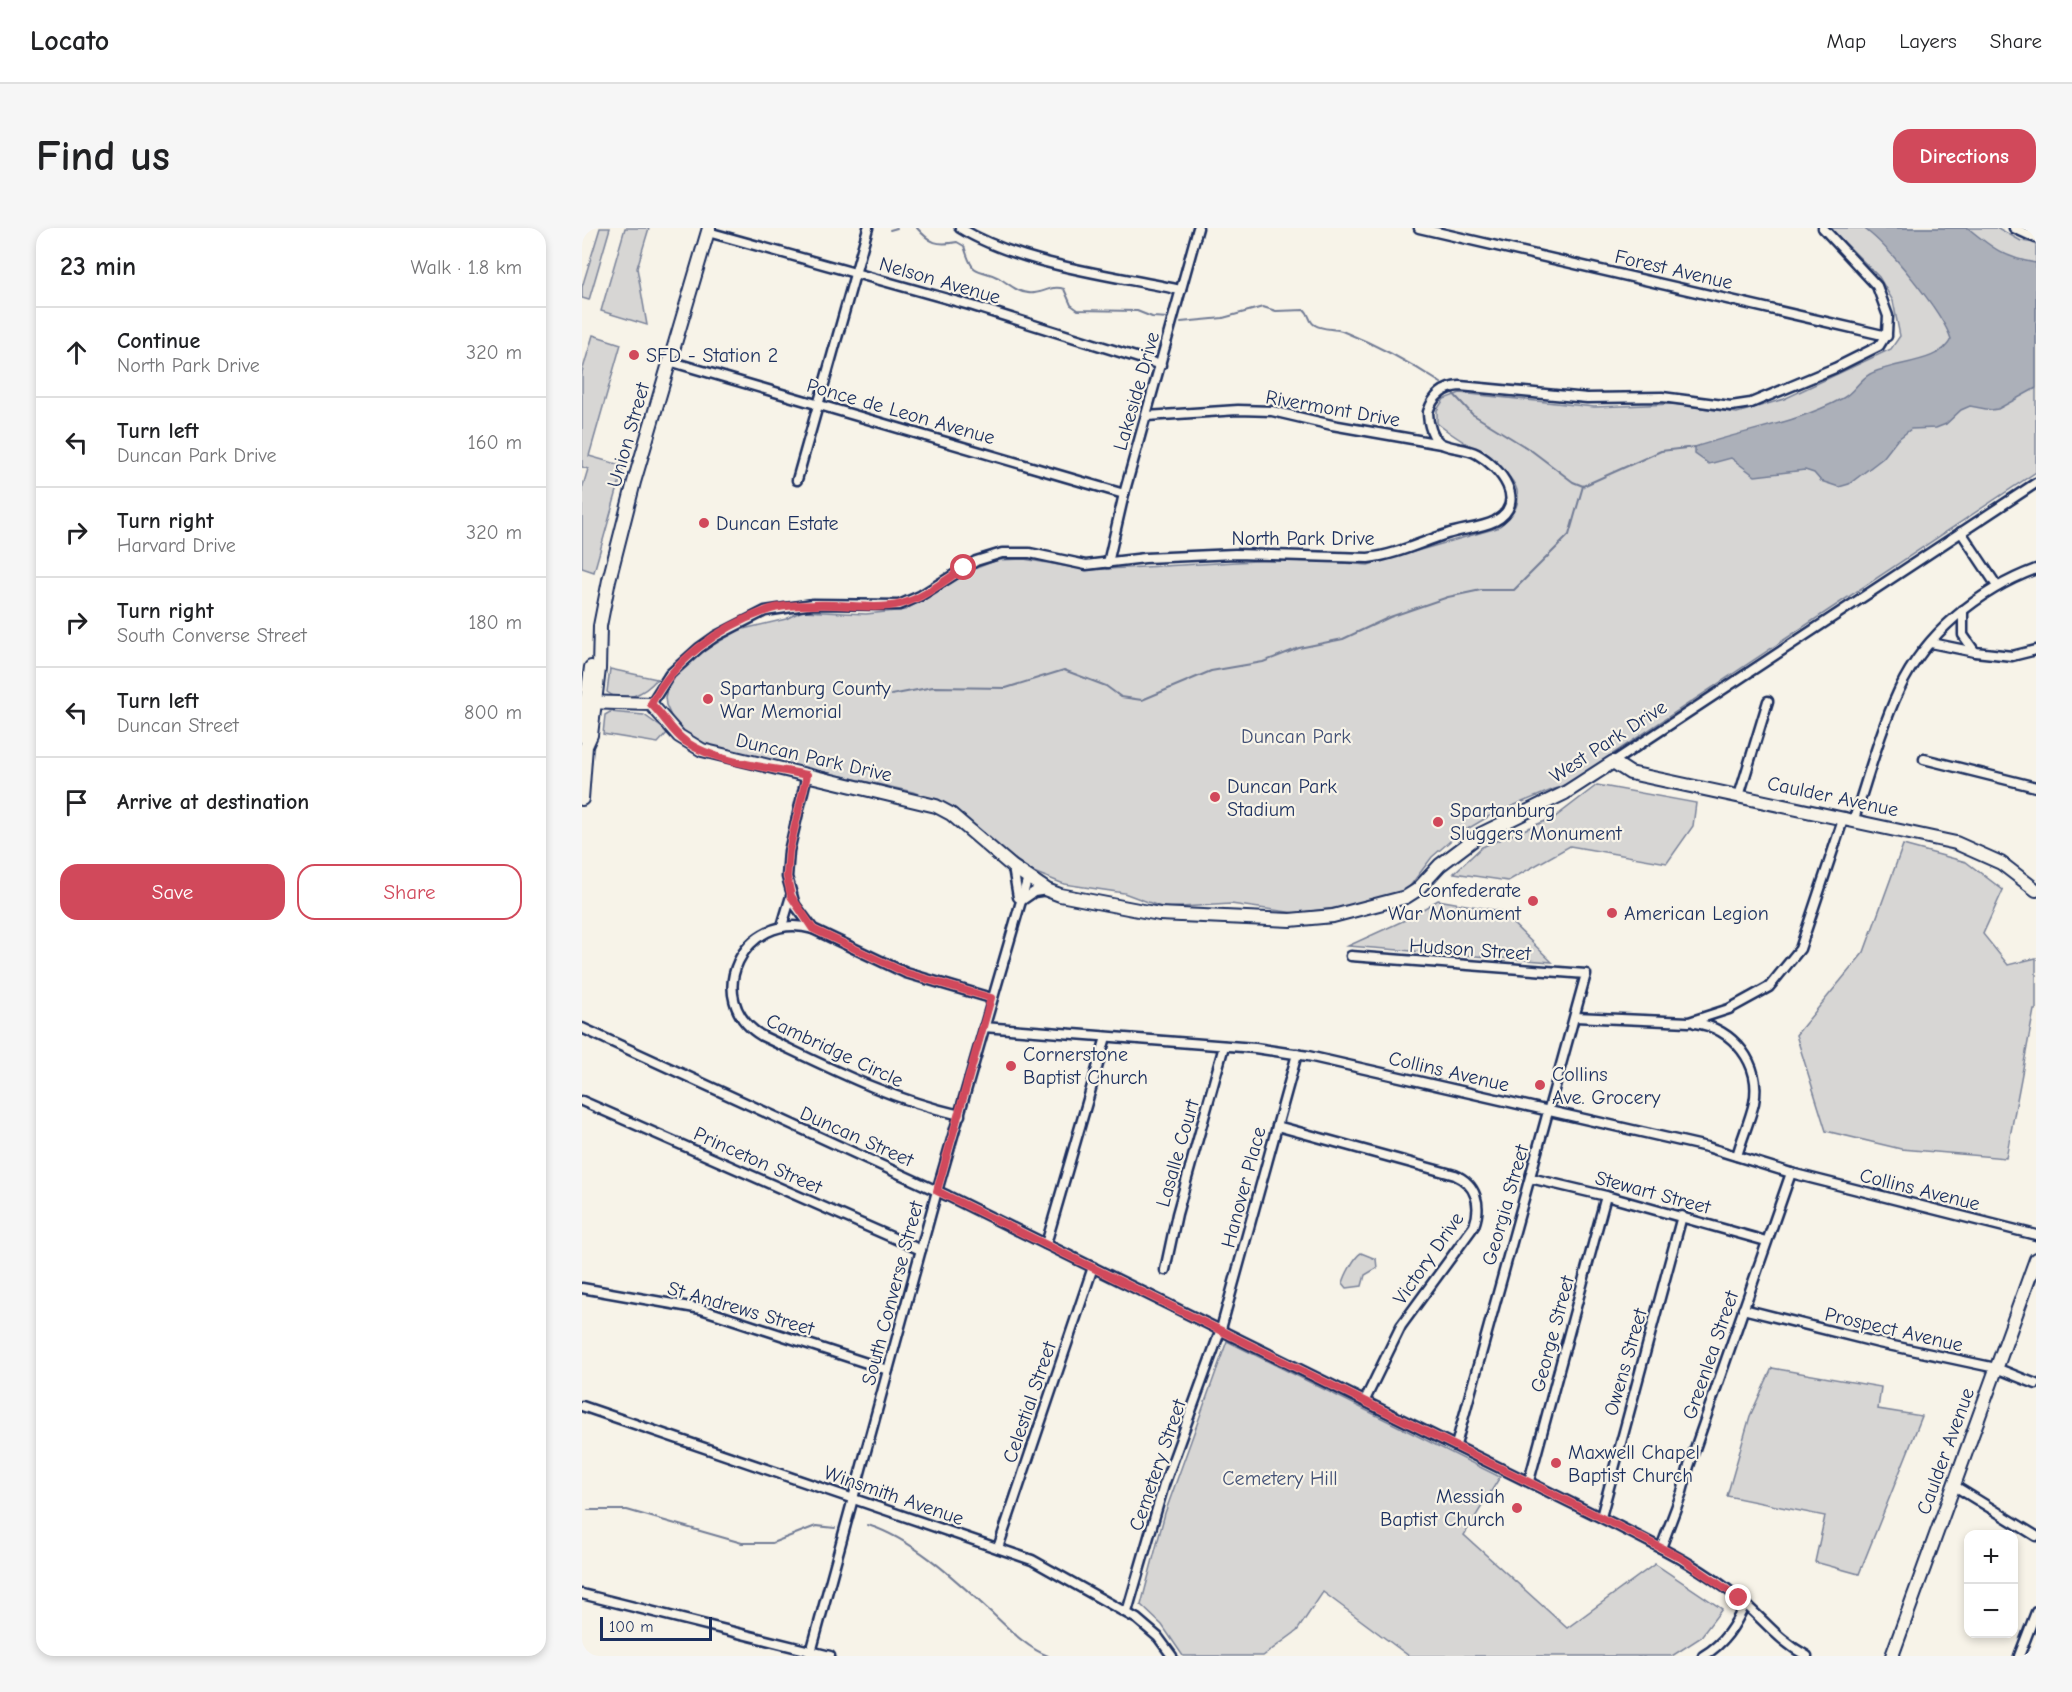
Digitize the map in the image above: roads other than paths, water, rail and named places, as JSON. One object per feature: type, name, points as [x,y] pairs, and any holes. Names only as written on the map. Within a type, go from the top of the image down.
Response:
[{"type":"street","points":[[797,480],[868,228]]},
{"type":"street","points":[[960,228],[983,242],[1012,253],[1181,290]]},
{"type":"street","name":"Lakeside Drive","points":[[1108,563],[1124,495],[1197,228]]},
{"type":"street","name":"Forest Avenue","points":[[1419,228],[1887,336]]},
{"type":"street","points":[[1441,444],[1429,427],[1428,412],[1434,399],[1452,387],[1587,398],[1662,397],[1721,405],[1741,405],[1849,362],[1880,346],[1887,336],[1888,316],[1877,286],[1823,228]]},
{"type":"street","points":[[2014,228],[2036,238]]},
{"type":"street","name":"Nelson Avenue","points":[[708,230],[856,272],[1161,365]]},
{"type":"street","name":"Union Street","points":[[582,799],[583,740],[591,735],[592,661],[597,656],[600,626],[619,539],[708,230]]},
{"type":"street","name":"Ponce de Leon Avenue","points":[[669,361],[1124,495]]},
{"type":"street","name":"Rivermont Drive","points":[[1147,416],[1238,410],[1272,411],[1332,425],[1441,444]]},
{"type":"street","name":"North Park Drive","points":[[651,704],[670,674],[699,648],[765,610],[813,604],[899,604],[920,596],[976,561],[1002,553],[1030,553],[1074,564],[1235,554],[1378,557],[1488,524],[1504,514],[1512,498],[1507,483],[1476,453],[1441,444]]},
{"type":"street","name":"West Park Drive","points":[[1028,877],[1047,890],[1074,899],[1167,915],[1290,920],[1369,908],[1412,894],[1440,865],[1481,834],[1550,801],[1613,762],[2036,483]]},
{"type":"street","points":[[1961,532],[1997,586]]},
{"type":"street","points":[[1689,1022],[1723,1011],[1763,991],[1795,957],[1899,690],[1917,660],[1963,610],[1997,586],[2036,569]]},
{"type":"street","points":[[1963,610],[1963,635],[1975,652]]},
{"type":"street","points":[[1931,643],[1975,652],[2012,656],[2036,651]]},
{"type":"street","points":[[1739,796],[1768,701]]},
{"type":"street","points":[[590,702],[651,704]]},
{"type":"street","name":"Duncan Park Drive","points":[[651,704],[679,736],[694,746],[729,758],[936,806],[951,814],[1028,877]]},
{"type":"street","points":[[1924,759],[2036,787]]},
{"type":"street","name":"Caulder Avenue","points":[[1613,762],[1630,773],[1849,818],[1972,849],[2001,863],[2035,889]]},
{"type":"street","points":[[807,775],[788,859],[787,877],[791,896],[813,929]]},
{"type":"street","name":"South Converse Street","points":[[1013,867],[1018,904]]},
{"type":"street","name":"South Converse Street","points":[[811,1654],[937,1191],[1018,904],[1028,877]]},
{"type":"street","points":[[1018,904],[1028,895],[1047,890]]},
{"type":"street","points":[[791,896],[782,926],[813,929],[906,973],[991,998]]},
{"type":"street","name":"Cambridge Circle","points":[[782,926],[758,937],[738,960],[733,989],[737,1009],[747,1025],[762,1036],[871,1088],[917,1105],[960,1115]]},
{"type":"street","name":"Hudson Street","points":[[1351,956],[1586,974]]},
{"type":"street","name":"Georgia Street","points":[[1456,1445],[1586,974]]},
{"type":"street","points":[[1575,1017],[1689,1022],[1710,1026],[1728,1036],[1742,1050],[1752,1069],[1755,1082],[1754,1102],[1737,1156]]},
{"type":"street","name":"Collins Avenue","points":[[984,1027],[1297,1054],[1549,1110],[1737,1156],[1791,1173],[2036,1235]]},
{"type":"street","name":"Duncan Street","points":[[582,1028],[937,1191],[1601,1517],[1701,1571],[1745,1604],[1774,1634],[1807,1656]]},
{"type":"street","points":[[1046,1244],[1106,1037]]},
{"type":"street","name":"Lasalle Court","points":[[1165,1270],[1177,1214],[1224,1046]]},
{"type":"street","name":"Hanover Place","points":[[1221,1329],[1297,1054]]},
{"type":"street","name":"Princeton Street","points":[[582,1101],[921,1250]]},
{"type":"street","name":"Victory Drive","points":[[1277,1126],[1455,1174],[1468,1183],[1476,1197],[1478,1206],[1474,1226],[1401,1326],[1365,1400]]},
{"type":"street","name":"Greenlea Street","points":[[1661,1548],[1791,1173]]},
{"type":"street","name":"Stewart Street","points":[[1530,1178],[1682,1216],[1766,1241]]},
{"type":"street","name":"George Street","points":[[1529,1481],[1606,1196]]},
{"type":"street","name":"Owens Street","points":[[1601,1517],[1682,1216]]},
{"type":"street","name":"Caulder Avenue","points":[[1892,1656],[2036,1259]]},
{"type":"street","name":"Celestial Street","points":[[998,1548],[1093,1267]]},
{"type":"street","name":"St Andrews Street","points":[[582,1288],[701,1309],[888,1370]]},
{"type":"street","name":"Prospect Avenue","points":[[1743,1310],[1996,1368],[2036,1384]]},
{"type":"street","name":"Cemetery Street","points":[[1127,1612],[1164,1485],[1221,1329]]},
{"type":"street","name":"Winsmith Avenue","points":[[582,1406],[1032,1560],[1127,1612],[1146,1625],[1172,1656]]},
{"type":"street","points":[[1953,1485],[2036,1536]]},
{"type":"street","points":[[582,1594],[811,1654],[830,1656]]},
{"type":"street","points":[[1703,1656],[1722,1642],[1732,1630],[1745,1604]]},
{"type":"street","points":[[2019,1656],[2036,1612]]},
{"type":"waterway","points":[[890,230],[897,228]]},
{"type":"waterway","points":[[917,228],[934,242],[944,244],[957,242],[964,246],[973,267],[999,278],[1020,291],[1037,293],[1059,288],[1064,289],[1071,305],[1078,310],[1137,311],[1152,317],[1169,318]]},
{"type":"waterway","points":[[1181,322],[1223,318],[1263,307],[1276,311],[1305,310],[1315,325],[1342,331],[1368,342],[1441,383]]},
{"type":"waterway","points":[[1450,390],[1472,414],[1532,451],[1573,482],[1583,486],[1661,451],[1695,447]]},
{"type":"waterway","points":[[891,695],[933,687],[1006,688],[1064,670],[1106,686],[1121,697],[1142,700],[1211,671],[1263,662],[1299,648],[1343,639],[1390,617],[1448,597],[1481,590],[1514,590],[1569,535],[1583,486]]},
{"type":"waterway","points":[[588,1510],[627,1510],[742,1543],[772,1543],[816,1526],[835,1528]]},
{"type":"waterway","points":[[868,1525],[919,1551],[950,1575],[1019,1638],[1048,1656]]},
{"type":"place","name":"SFD - Station 2","points":[[634,355]]},
{"type":"place","name":"Duncan Estate","points":[[704,523]]},
{"type":"place","name":"Spartanburg County War Memorial","points":[[708,699]]},
{"type":"place","name":"Duncan Park Stadium","points":[[1215,797]]},
{"type":"place","name":"Spartanburg Sluggers Monument","points":[[1438,822]]},
{"type":"place","name":"Confederate War Monument","points":[[1533,901]]},
{"type":"place","name":"American Legion","points":[[1612,913]]},
{"type":"place","name":"Cornerstone Baptist Church","points":[[1011,1066]]},
{"type":"place","name":"Collins Ave. Grocery","points":[[1540,1085]]},
{"type":"place","name":"Maxwell Chapel Baptist Church","points":[[1556,1463]]},
{"type":"place","name":"Messiah Baptist Church","points":[[1517,1508]]},
{"type":"park label","name":"Duncan Park","points":[[1296,736]]},
{"type":"park label","name":"Cemetery Hill","points":[[1280,1478]]}]
